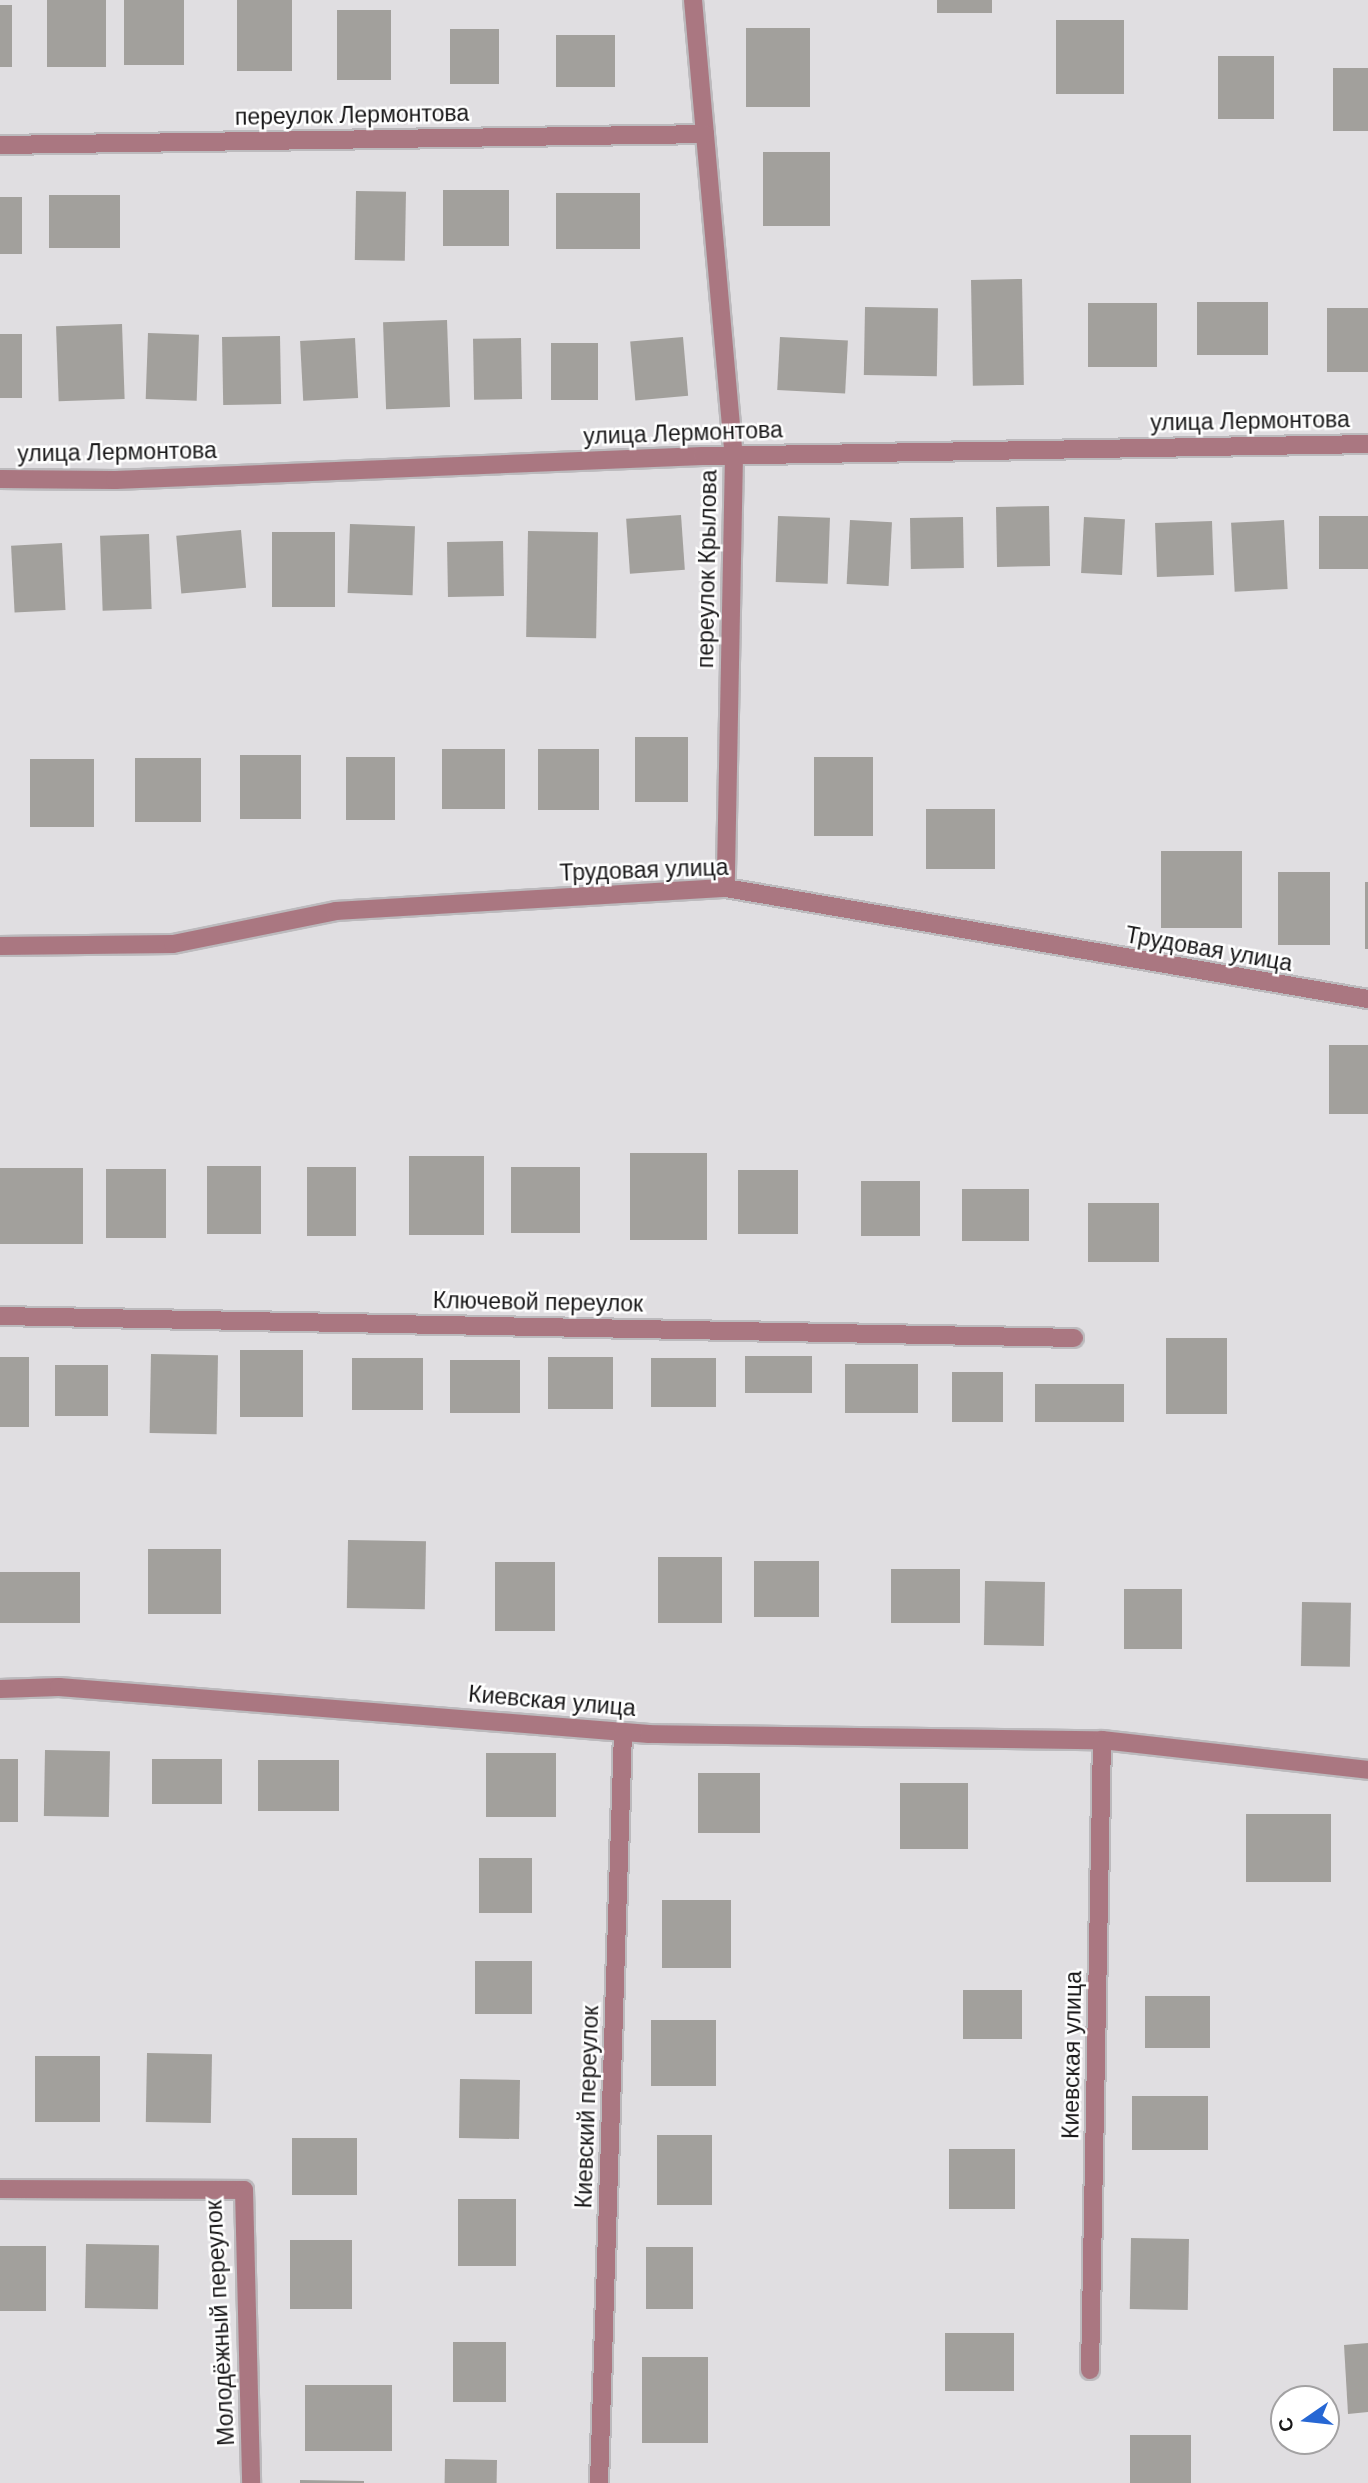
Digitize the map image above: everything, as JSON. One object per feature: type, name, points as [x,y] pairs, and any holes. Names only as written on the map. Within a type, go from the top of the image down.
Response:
[{"type":"street","name":"переулок Крылова","points":[[693,0],[734,455],[726,888]]},
{"type":"street","name":"переулок Лермонтова","points":[[0,145],[705,134]]},
{"type":"street","name":"улица Лермонтова","points":[[0,479],[115,480],[734,455],[1368,444]]},
{"type":"street","name":"Трудовая улица","points":[[0,946],[173,944],[336,911],[726,888],[1368,999]]},
{"type":"street","name":"Ключевой переулок","points":[[0,1316],[1074,1338]]},
{"type":"street","name":"Киевская улица","points":[[0,1689],[59,1687],[623,1732],[1102,1740],[1368,1770]]},
{"type":"street","name":"Киевский переулок","points":[[599,2483],[623,1732]]},
{"type":"street","name":"Киевская улица","points":[[1090,2370],[1102,1740]]},
{"type":"street","name":"Молодёжный переулок","points":[[0,2189],[244,2190],[251,2483]]},
{"type":"building","points":[[47,0],[106,0],[106,67],[47,67]]},
{"type":"building","points":[[124,0],[184,0],[184,65],[124,65]]},
{"type":"building","points":[[237,0],[292,0],[292,71],[237,71]]},
{"type":"building","points":[[937,0],[992,0],[992,13],[937,13]]},
{"type":"building","points":[[0,5],[12,5],[12,67],[0,67]]},
{"type":"building","points":[[337,10],[391,10],[391,80],[337,80]]},
{"type":"building","points":[[1056,20],[1124,20],[1124,94],[1056,94]]},
{"type":"building","points":[[746,28],[810,28],[810,107],[746,107]]},
{"type":"building","points":[[450,29],[499,29],[499,84],[450,84]]},
{"type":"building","points":[[556,35],[615,35],[615,87],[556,87]]},
{"type":"building","points":[[1218,56],[1274,56],[1274,119],[1218,119]]},
{"type":"building","points":[[1333,68],[1368,68],[1368,131],[1333,131]]},
{"type":"building","points":[[763,152],[830,152],[830,226],[763,226]]},
{"type":"building","points":[[443,190],[509,190],[509,246],[443,246]]},
{"type":"building","points":[[356,191],[406,192],[405,261],[355,260]]},
{"type":"building","points":[[556,193],[640,193],[640,249],[556,249]]},
{"type":"building","points":[[49,195],[120,195],[120,248],[49,248]]},
{"type":"building","points":[[0,197],[22,197],[22,254],[0,254]]},
{"type":"building","points":[[1022,279],[1024,385],[973,386],[971,280]]},
{"type":"building","points":[[1197,302],[1268,302],[1268,355],[1197,355]]},
{"type":"building","points":[[1088,303],[1157,303],[1157,367],[1088,367]]},
{"type":"building","points":[[865,307],[938,308],[937,376],[864,375]]},
{"type":"building","points":[[1327,308],[1368,308],[1368,372],[1327,372]]},
{"type":"building","points":[[447,320],[450,407],[386,409],[383,322]]},
{"type":"building","points":[[122,324],[125,399],[59,401],[56,326]]},
{"type":"building","points":[[148,333],[199,335],[197,401],[146,399]]},
{"type":"building","points":[[0,334],[22,334],[22,398],[0,398]]},
{"type":"building","points":[[280,336],[281,404],[223,405],[222,337]]},
{"type":"building","points":[[683,337],[688,396],[635,400],[630,342]]},
{"type":"building","points":[[780,337],[848,341],[845,393],[777,390]]},
{"type":"building","points":[[355,338],[358,398],[303,401],[300,341]]},
{"type":"building","points":[[521,338],[522,399],[474,400],[473,339]]},
{"type":"building","points":[[551,343],[598,343],[598,400],[551,400]]},
{"type":"building","points":[[1049,506],[1050,566],[997,567],[996,507]]},
{"type":"building","points":[[681,515],[685,570],[630,574],[626,519]]},
{"type":"building","points":[[778,516],[830,518],[828,584],[776,582]]},
{"type":"building","points":[[1319,516],[1368,516],[1368,569],[1319,569]]},
{"type":"building","points":[[963,517],[964,568],[911,569],[910,518]]},
{"type":"building","points":[[1084,517],[1125,519],[1122,575],[1081,573]]},
{"type":"building","points":[[850,520],[892,522],[889,586],[847,584]]},
{"type":"building","points":[[1284,520],[1288,589],[1235,592],[1231,523]]},
{"type":"building","points":[[1212,521],[1214,575],[1157,577],[1155,523]]},
{"type":"building","points":[[350,524],[415,526],[413,595],[348,593]]},
{"type":"building","points":[[241,530],[246,588],[181,593],[176,536]]},
{"type":"building","points":[[528,531],[598,532],[596,638],[526,637]]},
{"type":"building","points":[[272,532],[335,532],[335,607],[272,607]]},
{"type":"building","points":[[149,534],[152,609],[103,611],[100,536]]},
{"type":"building","points":[[503,541],[504,596],[448,597],[447,542]]},
{"type":"building","points":[[62,543],[66,610],[15,613],[11,546]]},
{"type":"building","points":[[635,737],[688,737],[688,802],[635,802]]},
{"type":"building","points":[[442,749],[505,749],[505,809],[442,809]]},
{"type":"building","points":[[538,749],[599,749],[599,810],[538,810]]},
{"type":"building","points":[[240,755],[301,755],[301,819],[240,819]]},
{"type":"building","points":[[346,757],[395,757],[395,820],[346,820]]},
{"type":"building","points":[[814,757],[873,757],[873,836],[814,836]]},
{"type":"building","points":[[135,758],[201,758],[201,822],[135,822]]},
{"type":"building","points":[[30,759],[94,759],[94,827],[30,827]]},
{"type":"building","points":[[926,809],[995,809],[995,869],[926,869]]},
{"type":"building","points":[[1161,851],[1242,851],[1242,928],[1161,928]]},
{"type":"building","points":[[1278,872],[1330,872],[1330,945],[1278,945]]},
{"type":"building","points":[[1365,882],[1368,882],[1368,949],[1365,949]]},
{"type":"building","points":[[1329,1045],[1368,1045],[1368,1114],[1329,1114]]},
{"type":"building","points":[[630,1153],[707,1153],[707,1240],[630,1240]]},
{"type":"building","points":[[409,1156],[484,1156],[484,1235],[409,1235]]},
{"type":"building","points":[[207,1166],[261,1166],[261,1234],[207,1234]]},
{"type":"building","points":[[307,1167],[356,1167],[356,1236],[307,1236]]},
{"type":"building","points":[[511,1167],[580,1167],[580,1233],[511,1233]]},
{"type":"building","points":[[0,1168],[83,1168],[83,1244],[0,1244]]},
{"type":"building","points":[[106,1169],[166,1169],[166,1238],[106,1238]]},
{"type":"building","points":[[738,1170],[798,1170],[798,1234],[738,1234]]},
{"type":"building","points":[[861,1181],[920,1181],[920,1236],[861,1236]]},
{"type":"building","points":[[962,1189],[1029,1189],[1029,1241],[962,1241]]},
{"type":"building","points":[[1088,1203],[1159,1203],[1159,1262],[1088,1262]]},
{"type":"building","points":[[1166,1338],[1227,1338],[1227,1414],[1166,1414]]},
{"type":"building","points":[[240,1350],[303,1350],[303,1417],[240,1417]]},
{"type":"building","points":[[151,1354],[218,1355],[217,1434],[150,1433]]},
{"type":"building","points":[[745,1356],[812,1356],[812,1393],[745,1393]]},
{"type":"building","points":[[0,1357],[29,1357],[29,1427],[0,1427]]},
{"type":"building","points":[[548,1357],[613,1357],[613,1409],[548,1409]]},
{"type":"building","points":[[352,1358],[423,1358],[423,1410],[352,1410]]},
{"type":"building","points":[[651,1358],[716,1358],[716,1407],[651,1407]]},
{"type":"building","points":[[450,1360],[520,1360],[520,1413],[450,1413]]},
{"type":"building","points":[[845,1364],[918,1364],[918,1413],[845,1413]]},
{"type":"building","points":[[55,1365],[108,1365],[108,1416],[55,1416]]},
{"type":"building","points":[[952,1372],[1003,1372],[1003,1422],[952,1422]]},
{"type":"building","points":[[1035,1384],[1124,1384],[1124,1422],[1035,1422]]},
{"type":"building","points":[[348,1540],[426,1541],[425,1609],[347,1608]]},
{"type":"building","points":[[148,1549],[221,1549],[221,1614],[148,1614]]},
{"type":"building","points":[[658,1557],[722,1557],[722,1623],[658,1623]]},
{"type":"building","points":[[754,1561],[819,1561],[819,1617],[754,1617]]},
{"type":"building","points":[[495,1562],[555,1562],[555,1631],[495,1631]]},
{"type":"building","points":[[891,1569],[960,1569],[960,1623],[891,1623]]},
{"type":"building","points":[[0,1572],[80,1572],[80,1623],[0,1623]]},
{"type":"building","points":[[985,1581],[1045,1582],[1044,1646],[984,1645]]},
{"type":"building","points":[[1124,1589],[1182,1589],[1182,1649],[1124,1649]]},
{"type":"building","points":[[1302,1602],[1351,1603],[1350,1667],[1301,1666]]},
{"type":"building","points":[[45,1750],[110,1751],[109,1817],[44,1816]]},
{"type":"building","points":[[486,1753],[556,1753],[556,1817],[486,1817]]},
{"type":"building","points":[[0,1759],[18,1759],[18,1822],[0,1822]]},
{"type":"building","points":[[152,1759],[222,1759],[222,1804],[152,1804]]},
{"type":"building","points":[[258,1760],[339,1760],[339,1811],[258,1811]]},
{"type":"building","points":[[698,1773],[760,1773],[760,1833],[698,1833]]},
{"type":"building","points":[[900,1783],[968,1783],[968,1849],[900,1849]]},
{"type":"building","points":[[1246,1814],[1331,1814],[1331,1882],[1246,1882]]},
{"type":"building","points":[[479,1858],[532,1858],[532,1913],[479,1913]]},
{"type":"building","points":[[662,1900],[731,1900],[731,1968],[662,1968]]},
{"type":"building","points":[[475,1961],[532,1961],[532,2014],[475,2014]]},
{"type":"building","points":[[963,1990],[1022,1990],[1022,2039],[963,2039]]},
{"type":"building","points":[[1145,1996],[1210,1996],[1210,2048],[1145,2048]]},
{"type":"building","points":[[651,2020],[716,2020],[716,2086],[651,2086]]},
{"type":"building","points":[[147,2053],[212,2054],[211,2123],[146,2122]]},
{"type":"building","points":[[35,2056],[100,2056],[100,2122],[35,2122]]},
{"type":"building","points":[[460,2079],[520,2080],[519,2139],[459,2138]]},
{"type":"building","points":[[1132,2096],[1208,2096],[1208,2150],[1132,2150]]},
{"type":"building","points":[[657,2135],[712,2135],[712,2205],[657,2205]]},
{"type":"building","points":[[292,2138],[357,2138],[357,2195],[292,2195]]},
{"type":"building","points":[[949,2149],[1015,2149],[1015,2209],[949,2209]]},
{"type":"building","points":[[458,2199],[516,2199],[516,2266],[458,2266]]},
{"type":"building","points":[[1131,2238],[1189,2239],[1188,2310],[1130,2309]]},
{"type":"building","points":[[290,2240],[352,2240],[352,2309],[290,2309]]},
{"type":"building","points":[[86,2244],[159,2245],[158,2309],[85,2308]]},
{"type":"building","points":[[0,2246],[46,2246],[46,2311],[0,2311]]},
{"type":"building","points":[[646,2247],[693,2247],[693,2309],[646,2309]]},
{"type":"building","points":[[945,2333],[1014,2333],[1014,2391],[945,2391]]},
{"type":"building","points":[[453,2342],[506,2342],[506,2402],[453,2402]]},
{"type":"building","points":[[1368,2343],[1368,2412],[1348,2414],[1344,2345]]},
{"type":"building","points":[[642,2357],[708,2357],[708,2443],[642,2443]]},
{"type":"building","points":[[305,2385],[392,2385],[392,2451],[305,2451]]},
{"type":"building","points":[[1130,2435],[1191,2435],[1191,2483],[1130,2483]]},
{"type":"building","points":[[445,2459],[497,2460],[497,2483],[445,2483]]},
{"type":"building","points":[[300,2480],[364,2481],[364,2483],[300,2483]]}]
